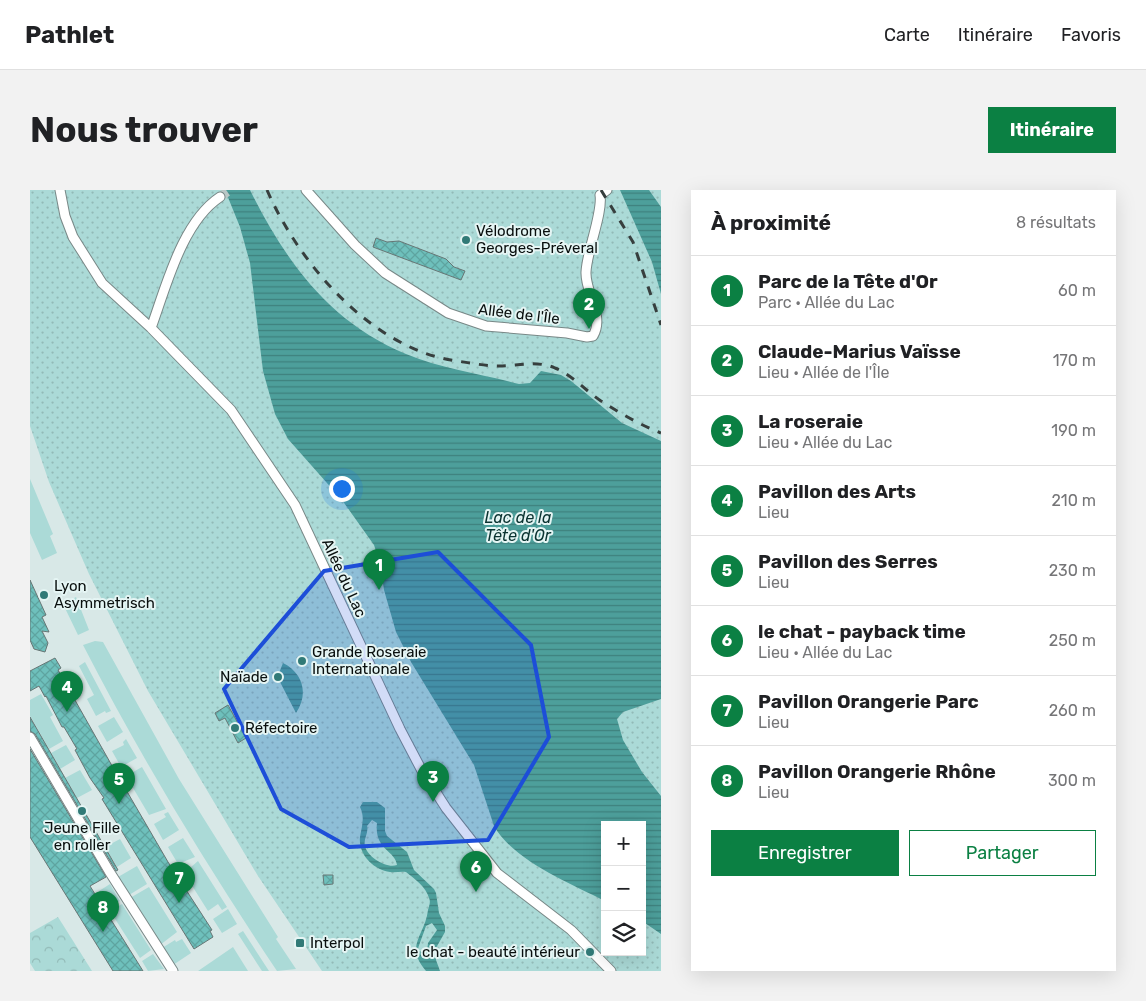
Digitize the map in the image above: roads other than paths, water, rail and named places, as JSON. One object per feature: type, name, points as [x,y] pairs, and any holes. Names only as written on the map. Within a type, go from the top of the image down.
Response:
[{"type":"street","name":"Allée du Lac","points":[[60,190],[65,216],[72,237],[102,283],[151,328],[231,410],[296,505],[400,730],[446,808],[497,873],[571,930],[611,971]]},
{"type":"street","name":"Allée de l'Île","points":[[306,190],[355,245],[385,273],[448,313],[486,326],[567,333],[587,337],[592,336],[597,329],[597,318],[586,272],[596,218],[602,204],[600,195],[607,190]]},
{"type":"street","points":[[151,328],[188,234],[204,210],[220,197]]},
{"type":"street","points":[[30,737],[109,871],[173,971]]},
{"type":"water","name":"Lac de la Tête d'Or","points":[[225,190],[250,190],[279,241],[313,287],[332,307],[354,325],[379,341],[406,354],[434,364],[519,384],[530,383],[541,371],[561,375],[622,423],[661,441],[661,699],[623,712],[617,719],[623,740],[642,772],[661,796],[661,934],[646,924],[646,821],[601,821],[601,899],[560,879],[529,860],[503,839],[494,826],[474,765],[411,662],[396,632],[374,545],[342,500],[288,439],[275,414],[263,371],[250,263],[240,227]]},
{"type":"water","points":[[620,190],[649,190],[661,207],[661,294],[652,262]]},
{"type":"water","points":[[283,663],[295,672],[302,685],[302,699],[296,713],[279,680],[282,678],[279,673]]},
{"type":"water","points":[[363,802],[377,802],[385,808],[385,831],[387,836],[407,852],[414,870],[436,893],[439,913],[445,926],[445,932],[436,948],[436,960],[440,971],[426,971],[417,954],[416,947],[430,904],[428,894],[406,872],[384,871],[373,865],[364,855],[360,844],[363,818],[360,807]],"holes":[[[372,820],[377,823],[377,832],[381,844],[393,856],[397,865],[383,864],[369,854],[365,841],[367,826]],[[432,923],[437,930],[428,943],[427,952],[417,951],[426,926]]]},
{"type":"tunnel","points":[[220,197],[230,190]]},
{"type":"railway","points":[[267,190],[298,246],[319,274],[342,299],[368,322],[396,340],[426,354],[457,361],[494,366],[541,364],[555,368],[608,405],[638,423],[661,433]]},
{"type":"railway","points":[[601,190],[633,242],[661,325]]},
{"type":"place","name":"Vélodrome Georges-Préveral","points":[[466,240]]},
{"type":"place","name":"Claude-Marius Vaïsse","points":[[589,329]]},
{"type":"place","name":"Parc de la Tête d'Or","points":[[379,590]]},
{"type":"place","name":"Lyon Asymmetrisch","points":[[44,595]]},
{"type":"place","name":"Grande Roseraie Internationale","points":[[302,661]]},
{"type":"place","name":"Naïade","points":[[278,677]]},
{"type":"place","name":"Pavillon des Arts","points":[[67,712]]},
{"type":"place","name":"Réfectoire","points":[[235,728]]},
{"type":"place","name":"La roseraie","points":[[433,802]]},
{"type":"place","name":"Pavillon des Serres","points":[[119,804]]},
{"type":"place","name":"Jeune Fille en roller","points":[[82,811]]},
{"type":"place","name":"le chat - payback time","points":[[476,892]]},
{"type":"place","name":"Pavillon Orangerie Parc","points":[[179,903]]},
{"type":"place","name":"Pavillon Orangerie Rhône","points":[[103,932]]},
{"type":"place","name":"Interpol","points":[[300,943]]},
{"type":"place","name":"le chat - beauté intérieur","points":[[590,952]]}]
